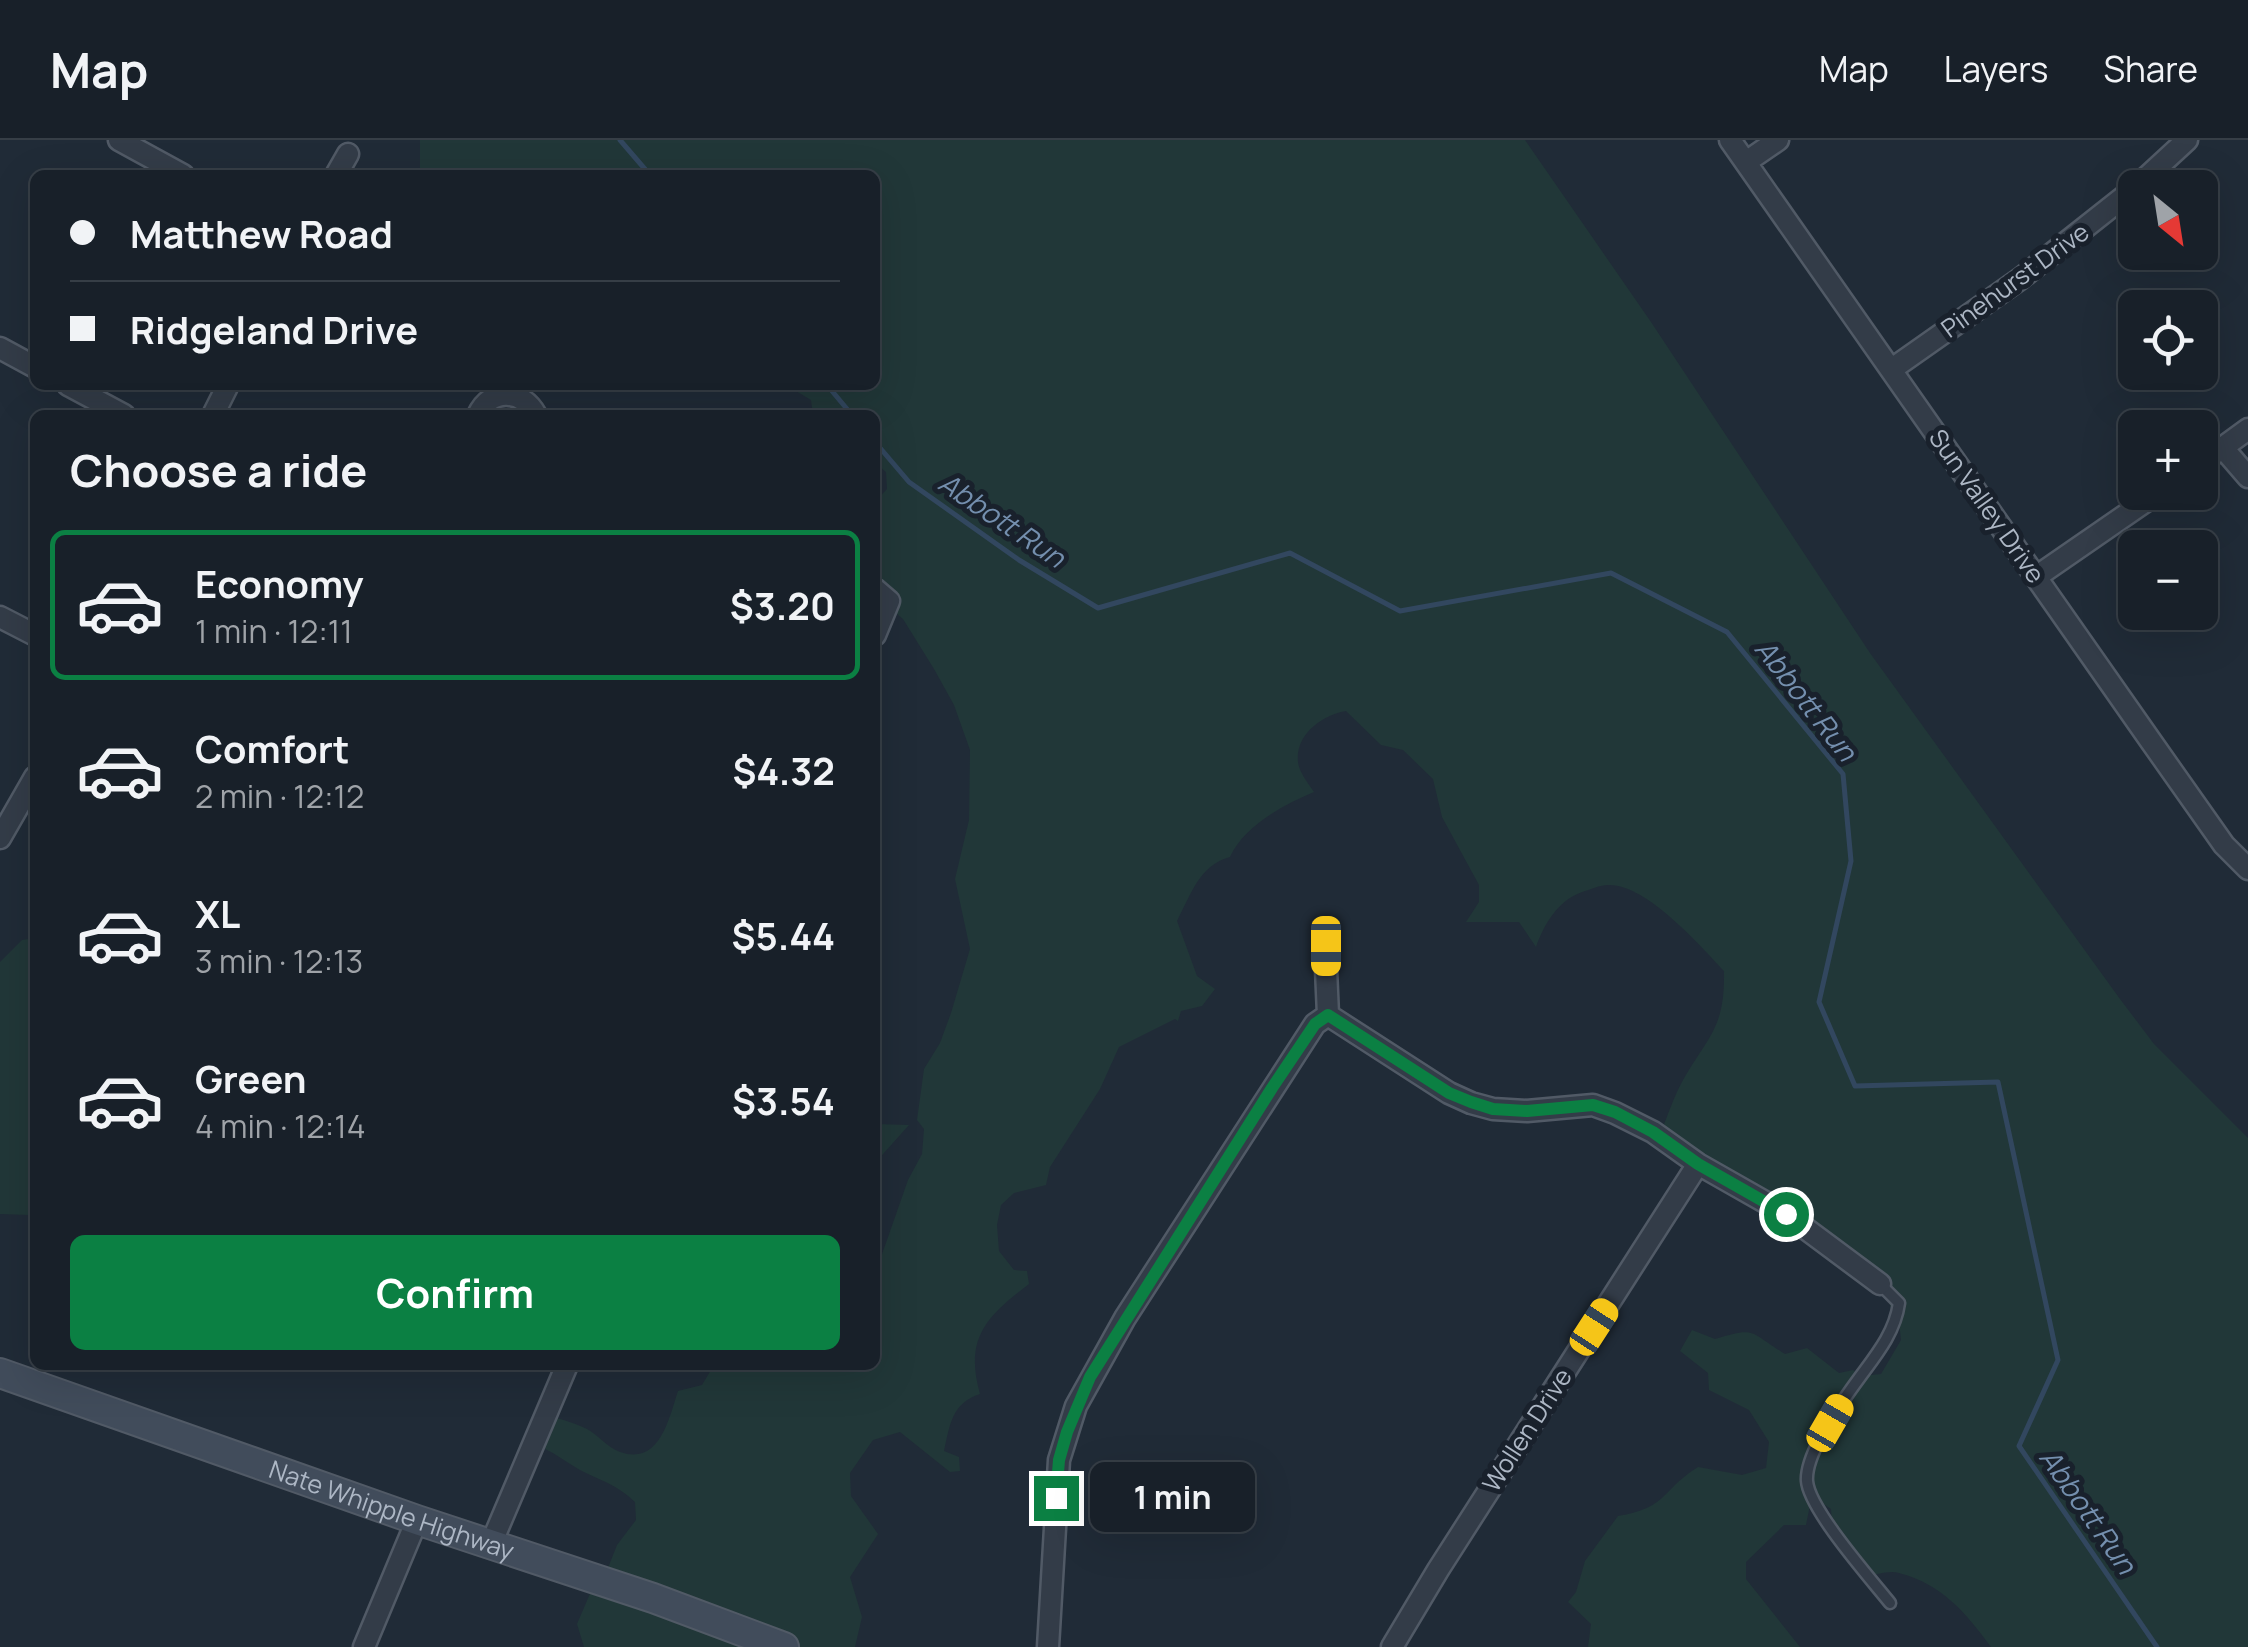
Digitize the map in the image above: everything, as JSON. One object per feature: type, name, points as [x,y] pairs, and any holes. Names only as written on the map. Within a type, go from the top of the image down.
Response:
[{"type":"main road","name":"Nate Whipple Highway","points":[[0,1373],[784,1647]]},
{"type":"street","points":[[119,140],[174,170]]},
{"type":"street","name":"Sun Valley Drive","points":[[1730,140],[2224,845],[2248,869]]},
{"type":"street","points":[[1746,162],[1778,140]]},
{"type":"street","name":"Pinehurst Drive","points":[[2154,170],[2187,140]]},
{"type":"street","points":[[339,170],[348,154]]},
{"type":"street","name":"Pinehurst Drive","points":[[1892,368],[2020,279],[2118,201]]},
{"type":"street","points":[[0,348],[30,364]]},
{"type":"street","points":[[77,390],[115,410]]},
{"type":"street","points":[[481,410],[487,401],[505,394],[523,398],[532,410]]},
{"type":"street","points":[[2218,451],[2248,429]]},
{"type":"street","points":[[2223,448],[2248,477]]},
{"type":"street","points":[[2036,578],[2132,510]]},
{"type":"street","points":[[0,617],[30,632]]},
{"type":"street","points":[[0,838],[30,786]]},
{"type":"street","points":[[1326,946],[1328,1015]]},
{"type":"street","points":[[1328,1015],[1449,1093],[1471,1102],[1493,1109],[1527,1111],[1593,1105],[1653,1132],[1698,1164],[1786,1214],[1880,1284]]},
{"type":"street","points":[[1048,1647],[1059,1460],[1076,1406],[1103,1354],[1228,1155],[1315,1024],[1328,1015]]},
{"type":"street","name":"Wollen Drive","points":[[1392,1647],[1698,1164]]},
{"type":"street","points":[[491,1544],[565,1370]]},
{"type":"street","points":[[364,1647],[417,1520]]},
{"type":"lane","points":[[1880,1284],[1899,1302],[1896,1321],[1838,1409],[1815,1450],[1806,1476],[1812,1500],[1890,1602]]},
{"type":"green space","points":[[420,140],[1525,140],[1870,653],[2120,999],[2154,1044],[2248,1138],[2248,1647],[1991,1647],[1962,1612],[1928,1584],[1895,1572],[1867,1576],[1833,1543],[1831,1509],[1819,1501],[1810,1505],[1806,1525],[1784,1525],[1746,1562],[1746,1579],[1800,1647],[1588,1647],[1591,1624],[1568,1602],[1576,1592],[1585,1561],[1618,1516],[1656,1503],[1698,1467],[1742,1475],[1766,1468],[1769,1442],[1749,1410],[1709,1390],[1708,1373],[1680,1351],[1692,1330],[1715,1339],[1752,1333],[1785,1354],[1807,1348],[1839,1373],[1853,1370],[1862,1376],[1881,1374],[1901,1340],[1899,1322],[1877,1281],[1661,1132],[1680,1086],[1718,1019],[1724,971],[1655,904],[1623,887],[1602,886],[1568,900],[1549,920],[1536,947],[1519,922],[1466,922],[1479,902],[1479,885],[1442,817],[1433,779],[1403,750],[1381,745],[1346,711],[1312,727],[1301,743],[1299,766],[1314,792],[1266,818],[1245,836],[1230,857],[1203,874],[1177,921],[1197,976],[1215,989],[1202,1006],[1181,1011],[1178,1021],[1175,1019],[1119,1047],[1100,1089],[1050,1167],[1046,1185],[1014,1193],[1001,1205],[997,1225],[999,1251],[1014,1270],[1027,1271],[1029,1284],[991,1318],[977,1343],[980,1394],[958,1409],[944,1451],[959,1457],[960,1471],[950,1472],[900,1432],[873,1440],[850,1473],[851,1496],[878,1534],[850,1577],[862,1617],[855,1647],[584,1647],[577,1624],[595,1582],[604,1578],[617,1545],[636,1520],[635,1502],[612,1485],[528,1442],[541,1413],[582,1427],[616,1450],[634,1455],[654,1446],[661,1437],[678,1391],[702,1385],[711,1370],[880,1370],[880,1260],[908,1180],[922,1154],[924,1129],[917,1120],[924,1069],[940,1043],[970,949],[955,879],[969,820],[970,750],[954,705],[934,669],[903,619],[880,599],[880,497],[887,489],[886,472],[880,467],[880,410],[812,410],[811,400],[794,390],[880,390],[880,170],[420,170]]},
{"type":"green space","points":[[30,939],[29,1215],[0,1214],[0,962],[22,940]]},
{"type":"green space","points":[[880,1124],[909,1125],[880,1157]]},
{"type":"waterway","name":"Abbott Run","points":[[620,140],[646,170]]},
{"type":"waterway","name":"Abbott Run","points":[[831,390],[848,410]]},
{"type":"waterway","name":"Abbott Run","points":[[880,448],[909,482],[1019,560],[1098,608],[1290,553],[1400,611],[1611,573],[1727,632],[1843,774],[1851,861],[1819,1002],[1855,1086],[1998,1082],[2058,1360],[2019,1446],[2157,1647]]},
{"type":"route","points":[[1056,1498],[1059,1460],[1090,1377],[1272,1088],[1315,1024],[1328,1015],[1449,1093],[1471,1102],[1493,1109],[1527,1111],[1593,1105],[1615,1112],[1786,1214]]}]
